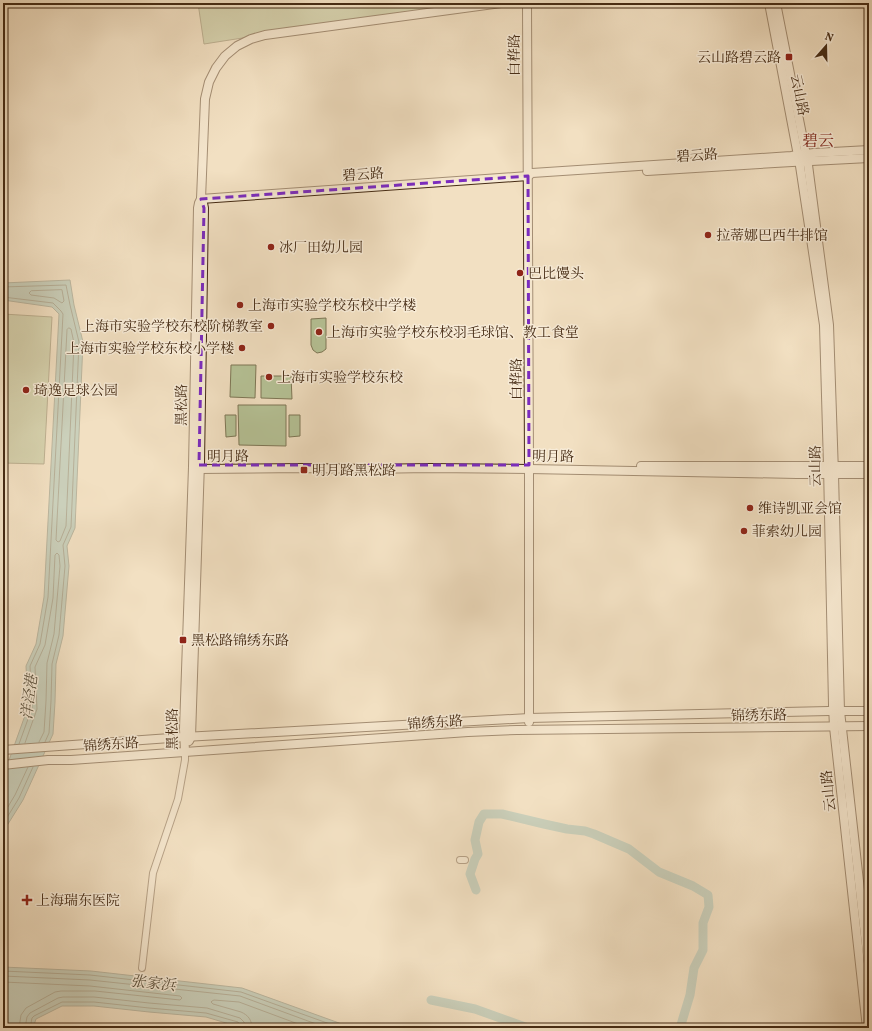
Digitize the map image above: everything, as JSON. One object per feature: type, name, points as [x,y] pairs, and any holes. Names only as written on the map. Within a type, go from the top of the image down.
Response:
[{"type":"street","name":"黑松路","points":[[187,737],[197,467],[198,208],[201,199],[205,99],[209,82],[216,68],[225,56],[237,46],[251,39],[266,35],[501,3]]},
{"type":"street","name":"白桦路","points":[[527,3],[529,730]]},
{"type":"street","name":"云山路","points":[[769,3],[803,158]]},
{"type":"street","name":"云山路","points":[[776,3],[803,158],[824,325],[831,470],[837,727],[868,1028]]},
{"type":"street","name":"碧云路","points":[[201,199],[528,176],[532,179],[803,158],[869,150]]},
{"type":"street","name":"碧云路","points":[[803,158],[869,158]]},
{"type":"street","name":"明月路","points":[[197,467],[430,464],[789,474],[869,466]]},
{"type":"street","name":"明月路","points":[[831,470],[869,474]]},
{"type":"street","name":"锦绣东路","points":[[7,749],[187,737],[529,718],[869,711]]},
{"type":"street","name":"锦绣东路","points":[[4,765],[48,760],[185,756],[459,733],[529,730],[869,726]]},
{"type":"street","name":"云山路","points":[[837,727],[869,971]]},
{"type":"street","points":[[142,968],[153,873],[178,799],[187,737]]},
{"type":"highlighted area","points":[[528,176],[529,465],[199,465],[204,208],[201,199]]},
{"type":"green space","points":[[198,3],[467,3],[204,44]]},
{"type":"green space","name":"琦逸足球公园","points":[[3,314],[52,317],[44,464],[3,463]]},
{"type":"green space","name":"上海市实验学校东校羽毛球馆、教工食堂","points":[[326,318],[326,349],[317,353],[313,350],[311,345],[311,319]]},
{"type":"green space","points":[[231,365],[256,365],[255,398],[230,397]]},
{"type":"green space","points":[[261,376],[291,376],[292,399],[261,398]]},
{"type":"green space","points":[[238,405],[286,405],[286,446],[239,445]]},
{"type":"green space","points":[[225,415],[236,415],[236,436],[226,437]]},
{"type":"green space","points":[[289,415],[300,415],[300,436],[289,437]]},
{"type":"water","name":"洋泾港","points":[[70,280],[74,305],[83,342],[75,528],[67,546],[69,566],[63,636],[56,664],[53,734],[23,800],[3,832],[3,777],[28,707],[26,666],[36,644],[44,597],[59,314],[52,307],[3,300],[3,283]]},
{"type":"water","name":"张家浜","points":[[3,967],[91,971],[242,988],[353,1028],[243,1028],[206,1017],[94,1006],[62,1006],[36,1019],[33,1028],[3,1028]]},
{"type":"waterway","points":[[476,890],[470,874],[478,854],[475,840],[479,822],[484,814],[502,814],[594,834],[629,849],[659,872],[693,886],[708,895],[709,907],[703,923],[703,950],[694,968],[690,995],[680,1028]]},
{"type":"waterway","points":[[431,1000],[475,1009],[528,1028]]},
{"type":"place","name":"云山路碧云路","points":[[789,57]]},
{"type":"place","name":"拉蒂娜巴西牛排馆","points":[[708,235]]},
{"type":"place","name":"冰厂田幼儿园","points":[[271,247]]},
{"type":"place","name":"巴比馒头","points":[[520,273]]},
{"type":"place","name":"上海市实验学校东校中学楼","points":[[240,305]]},
{"type":"place","name":"上海市实验学校东校阶梯教室","points":[[271,326]]},
{"type":"place","name":"上海市实验学校东校羽毛球馆、教工食堂","points":[[319,332]]},
{"type":"place","name":"上海市实验学校东校小学楼","points":[[242,348]]},
{"type":"place","name":"上海市实验学校东校","points":[[269,377]]},
{"type":"place","name":"琦逸足球公园","points":[[26,390]]},
{"type":"place","name":"明月路黑松路","points":[[304,470]]},
{"type":"place","name":"维诗凯亚会馆","points":[[750,508]]},
{"type":"place","name":"菲索幼儿园","points":[[744,531]]},
{"type":"place","name":"黑松路锦绣东路","points":[[183,640]]},
{"type":"place","name":"上海瑞东医院","points":[[27,900]]},
{"type":"district","name":"碧云","points":[[818,140]]}]
